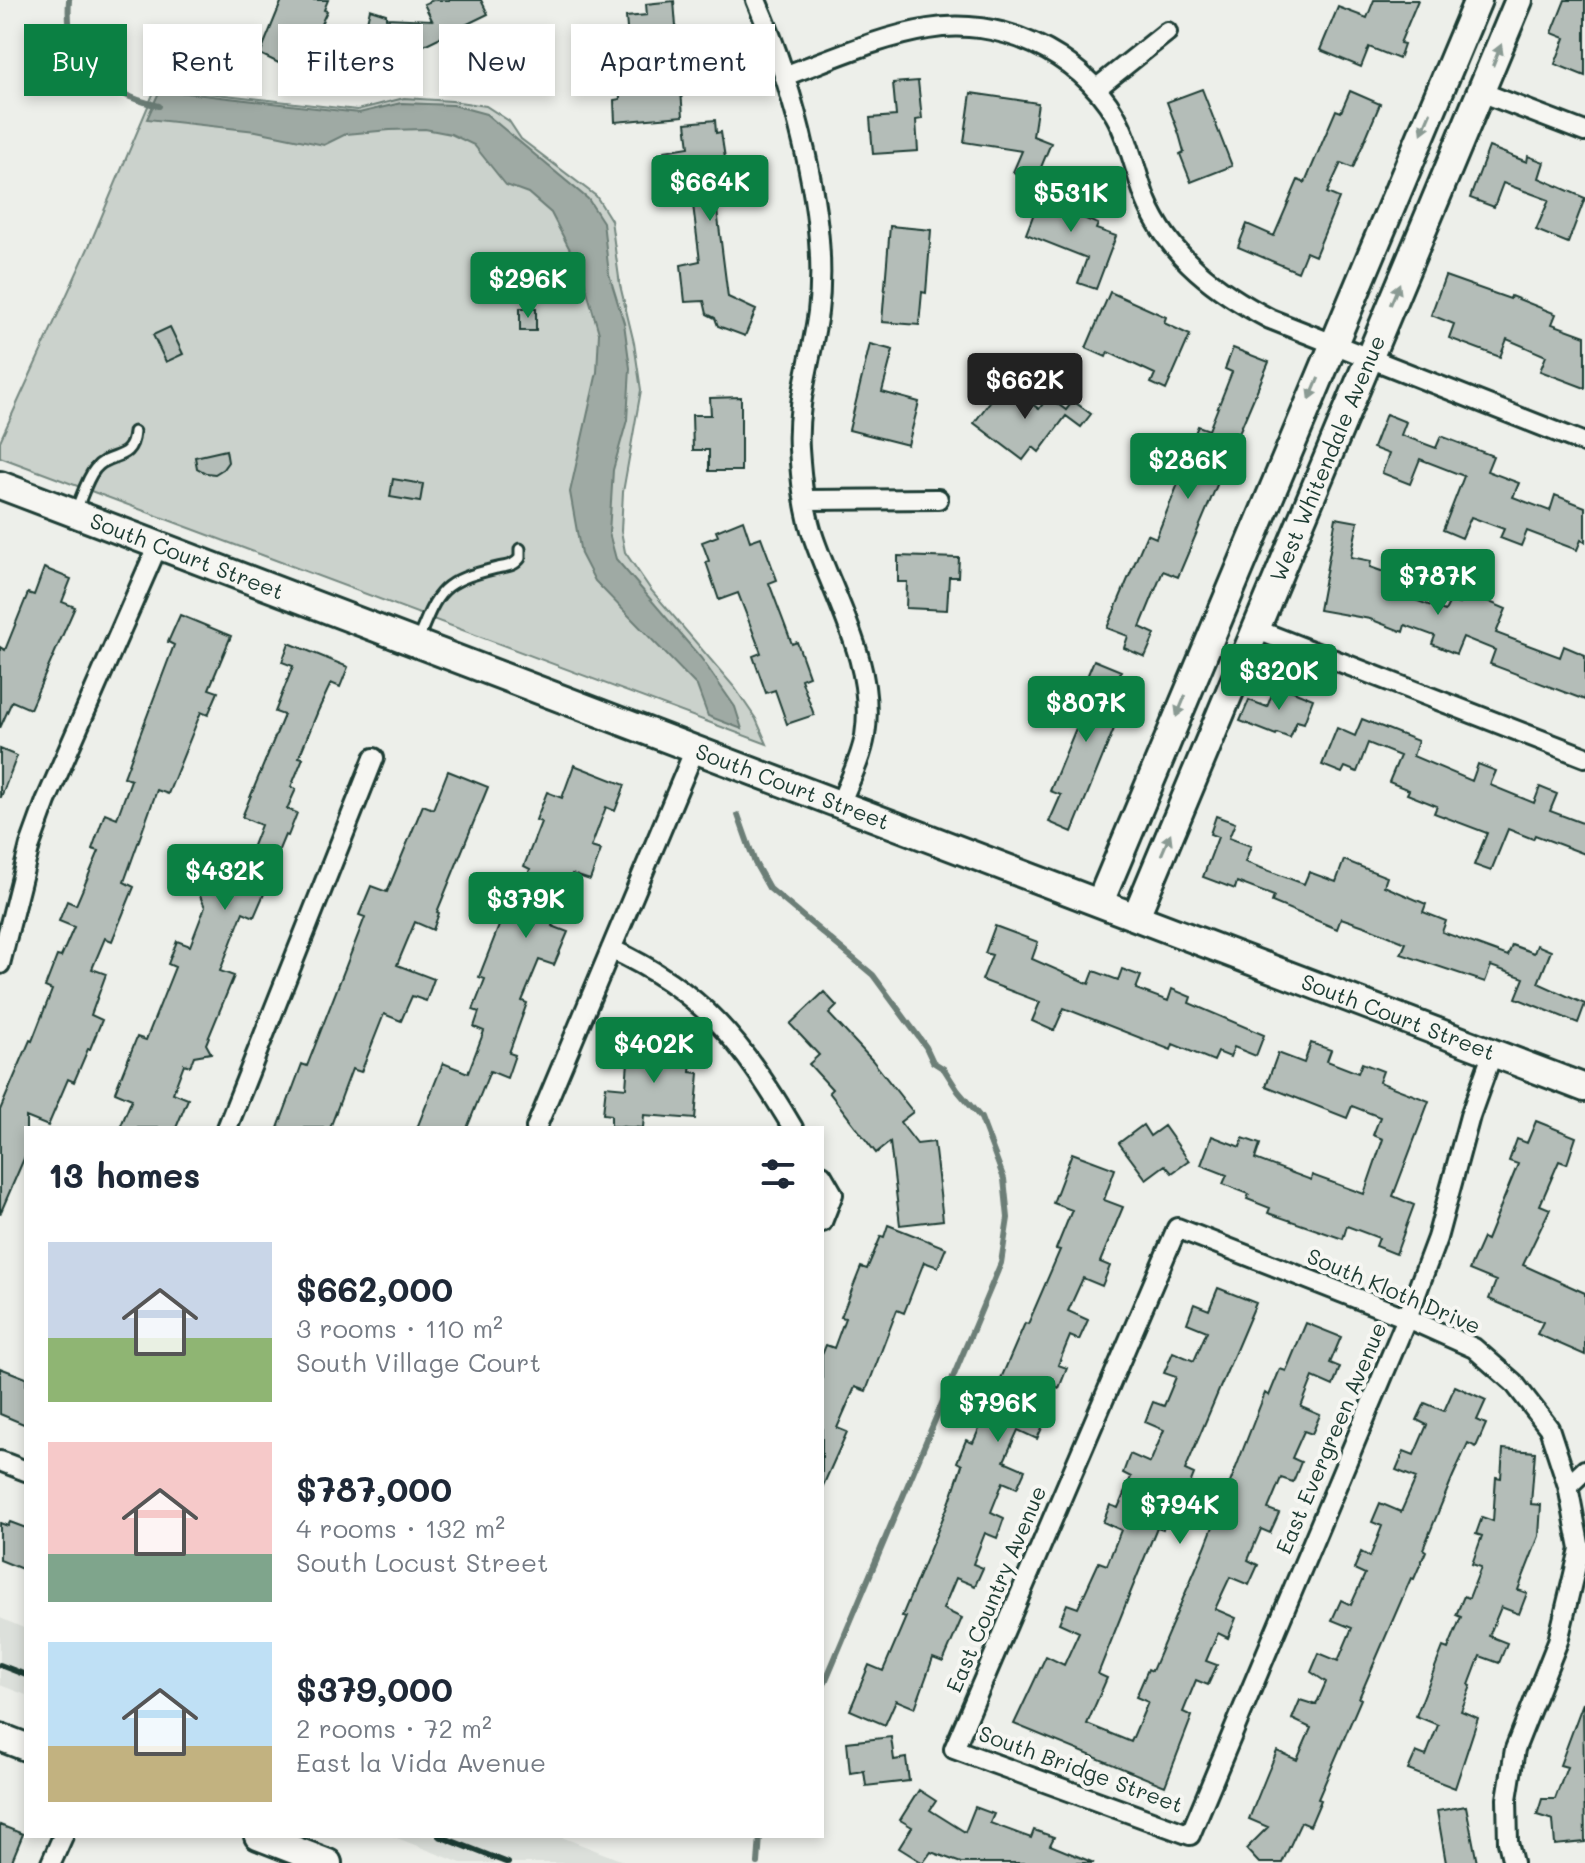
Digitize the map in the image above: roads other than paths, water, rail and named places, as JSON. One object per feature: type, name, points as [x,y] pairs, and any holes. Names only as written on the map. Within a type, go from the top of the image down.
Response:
[{"type":"street","points":[[756,0],[784,76],[812,185],[819,245],[818,311],[802,389],[799,447],[813,536],[862,662],[866,697],[865,735],[840,804]]},
{"type":"street","name":"West Whitendale Avenue","points":[[1100,902],[1478,0]]},
{"type":"street","name":"West Whitendale Avenue","points":[[1136,916],[1519,0]]},
{"type":"street","points":[[784,76],[918,31],[970,27],[1008,34],[1044,48],[1097,88],[1128,141],[1147,203],[1171,244],[1201,275],[1230,298],[1270,319],[1585,443]]},
{"type":"street","points":[[1097,88],[1167,32]]},
{"type":"street","points":[[1481,92],[1585,132]]},
{"type":"street","name":"South Court Street","points":[[0,485],[1585,1088]]},
{"type":"street","points":[[805,500],[938,499]]},
{"type":"street","points":[[0,964],[22,875],[46,801],[158,545]]},
{"type":"street","points":[[1255,629],[1585,757]]},
{"type":"street","points":[[537,1126],[695,749]]},
{"type":"street","points":[[228,1126],[374,758]]},
{"type":"street","points":[[611,949],[668,980],[703,1006],[730,1033],[762,1075],[792,1126]]},
{"type":"street","name":"East Evergreen Avenue","points":[[1190,1835],[1407,1318],[1437,1238],[1470,1116],[1493,1052]]},
{"type":"street","points":[[824,1178],[833,1194],[824,1217]]},
{"type":"street","name":"South Kloth Drive","points":[[1177,1228],[1407,1318],[1474,1348],[1514,1383],[1549,1428],[1568,1486],[1580,1549],[1558,1641],[1515,1749],[1507,1799],[1508,1842],[1513,1863]]},
{"type":"street","name":"East Country Avenue","points":[[954,1749],[1177,1228]]},
{"type":"street","points":[[0,1461],[24,1470]]},
{"type":"street","points":[[1568,1486],[1585,1470]]},
{"type":"street","points":[[0,1737],[24,1746]]},
{"type":"street","name":"South Bridge Street","points":[[954,1749],[1190,1835]]},
{"type":"street","points":[[51,1863],[62,1838]]},
{"type":"street","points":[[263,1838],[328,1863]]},
{"type":"lane","points":[[75,513],[95,469],[126,453],[133,443],[134,432]]},
{"type":"lane","points":[[417,642],[434,600],[444,588],[479,572],[514,565],[520,558],[520,549]]},
{"type":"waterway","points":[[69,0],[73,41],[90,71],[120,92],[159,106]]},
{"type":"waterway","points":[[738,815],[755,863],[769,888],[873,975],[926,1047],[933,1062],[944,1069],[981,1118],[1004,1179],[1008,1218],[1001,1263],[824,1684]]},
{"type":"waterway","points":[[758,1863],[760,1838]]},
{"type":"railway","points":[[0,1665],[24,1674]]},
{"type":"railway","points":[[444,1838],[508,1863]]}]
